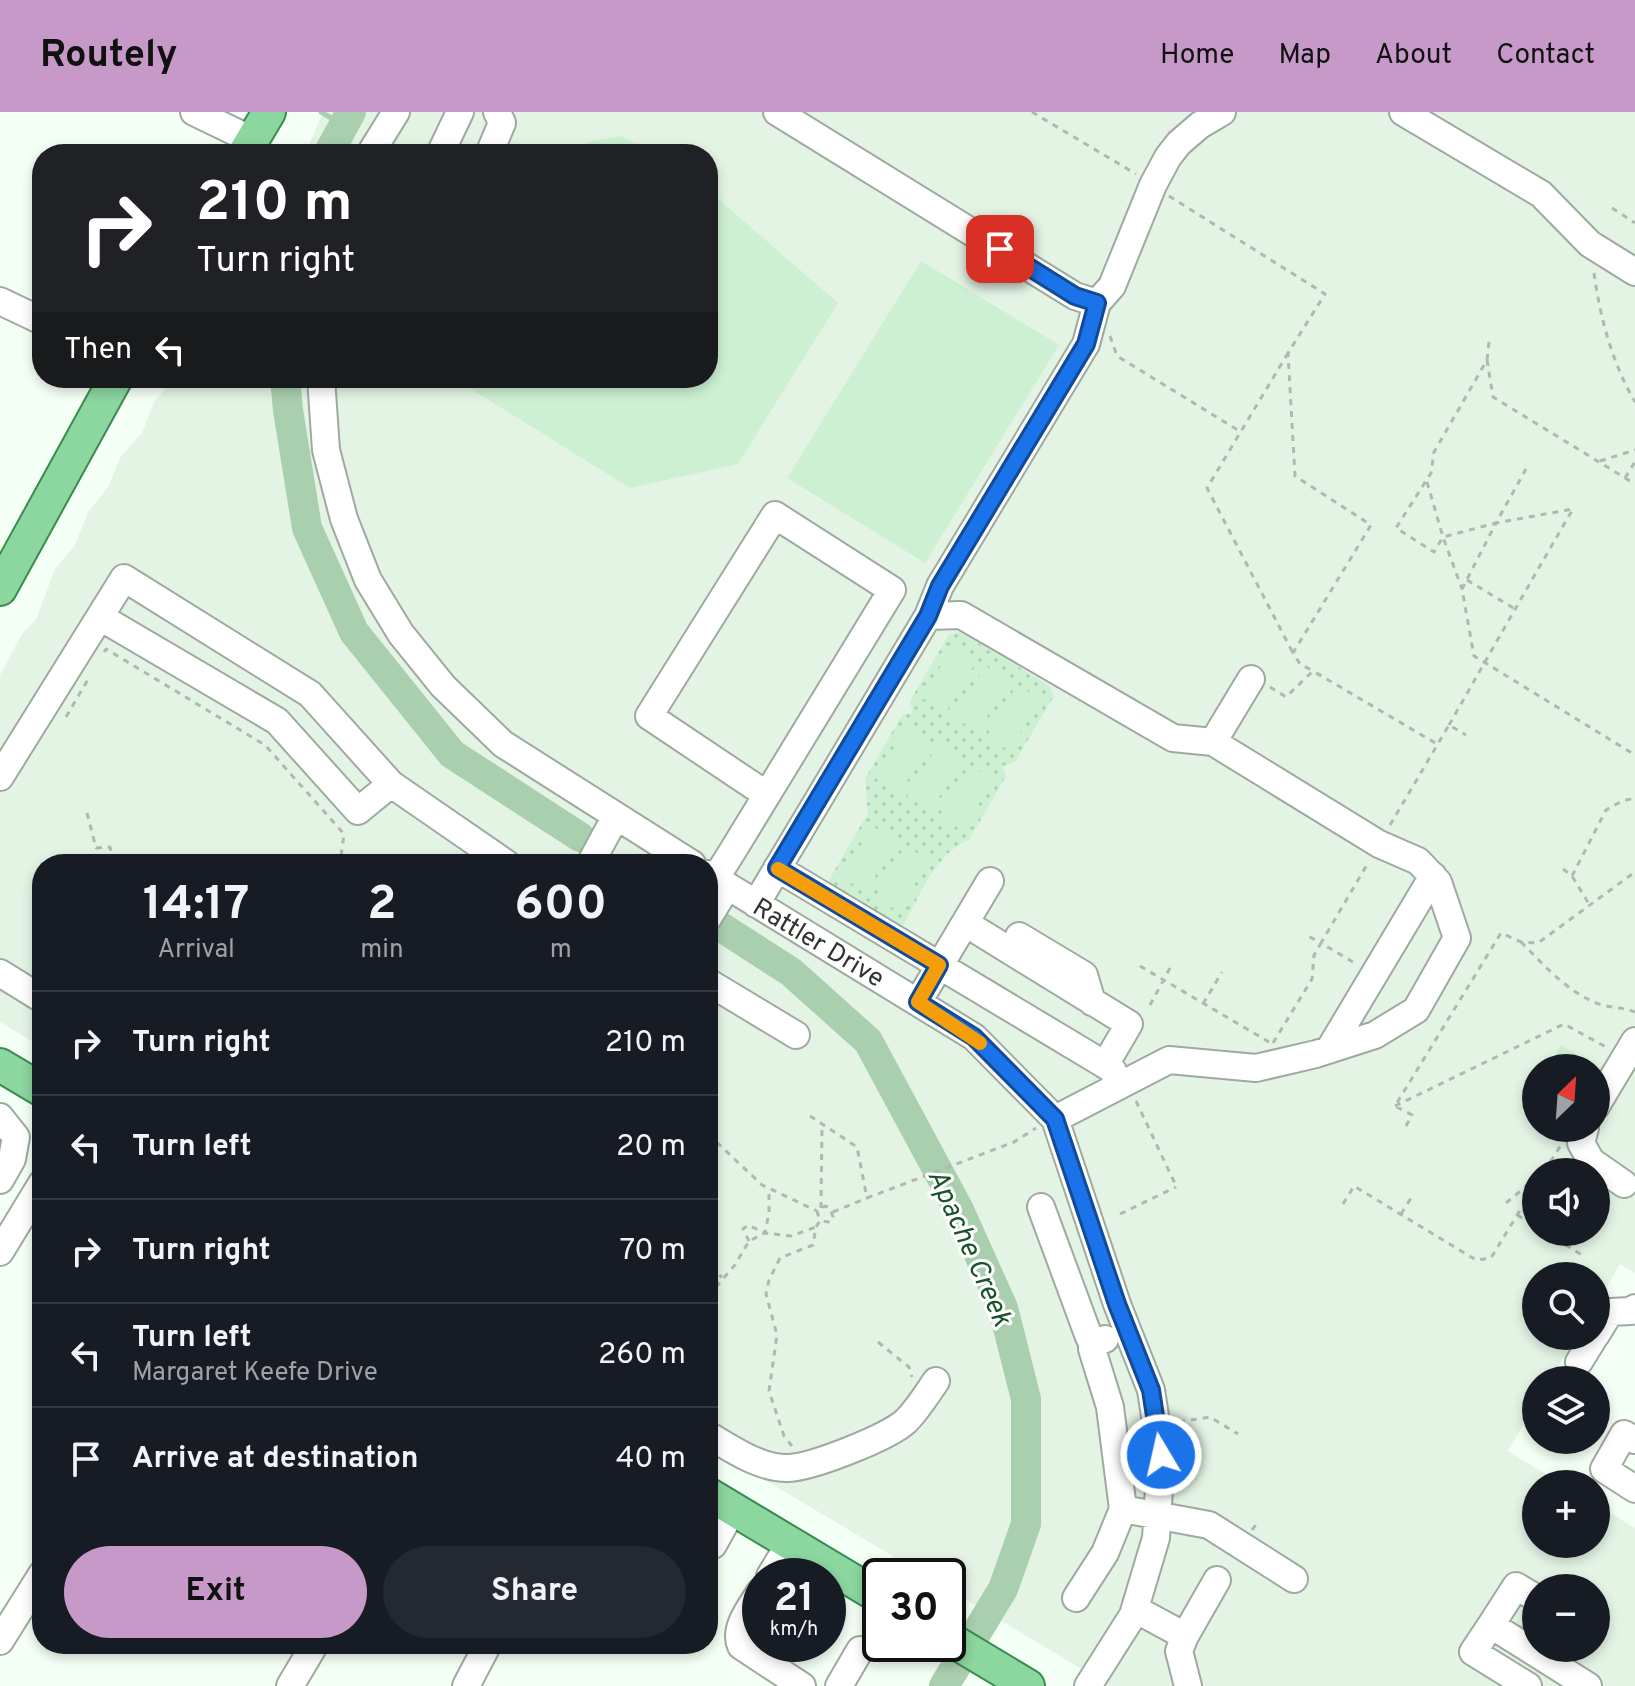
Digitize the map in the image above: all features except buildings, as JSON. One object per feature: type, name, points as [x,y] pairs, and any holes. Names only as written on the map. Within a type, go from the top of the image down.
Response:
[{"type":"main road","points":[[250,144],[269,112]]},
{"type":"main road","points":[[1,585],[110,388]]},
{"type":"main road","points":[[2,1070],[32,1085]]},
{"type":"main road","points":[[720,1502],[862,1586]]},
{"type":"main road","points":[[966,1648],[1028,1686]]},
{"type":"street","points":[[194,112],[243,144]]},
{"type":"street","points":[[376,144],[396,112]]},
{"type":"street","points":[[445,144],[460,112]]},
{"type":"street","points":[[493,144],[502,123],[497,112]]},
{"type":"street","points":[[777,112],[1075,296],[1097,303]]},
{"type":"street","points":[[756,904],[928,616],[940,586],[1086,344],[1097,303],[1112,286],[1124,261],[1153,185],[1179,143],[1222,112]]},
{"type":"street","points":[[1403,112],[1541,194],[1590,244],[1635,272]]},
{"type":"street","points":[[0,301],[32,316]]},
{"type":"street","points":[[322,388],[326,450],[344,519],[368,580],[401,634],[443,686],[503,744],[676,854]]},
{"type":"street","points":[[718,878],[892,590],[775,515],[649,716],[767,795]]},
{"type":"street","points":[[0,777],[124,578],[310,694],[391,784],[492,854]]},
{"type":"street","points":[[928,616],[961,615],[1173,738],[1213,742],[1379,844],[1418,861],[1438,882],[1457,938],[1416,1010],[1375,1035],[1256,1068],[1169,1060],[1052,1115]]},
{"type":"street","points":[[100,617],[277,721],[358,811],[391,784]]},
{"type":"street","points":[[1213,742],[1251,679]]},
{"type":"street","points":[[595,854],[616,816]]},
{"type":"street","points":[[777,868],[939,965],[1119,1082]]},
{"type":"street","points":[[1329,1050],[1433,876]]},
{"type":"street","name":"Rattler Drive","points":[[718,881],[974,1037],[1052,1115],[1151,1390],[1161,1455],[1156,1538],[1135,1609],[1088,1686]]},
{"type":"street","points":[[918,1002],[939,965],[976,930],[990,881]]},
{"type":"street","points":[[976,930],[1129,1024],[1119,1082]]},
{"type":"street","points":[[0,973],[32,993]]},
{"type":"street","points":[[718,988],[796,1035]]},
{"type":"street","points":[[1610,1083],[1630,1049]]},
{"type":"street","points":[[0,1117],[16,1137],[12,1159],[0,1180]]},
{"type":"street","points":[[1580,1142],[1591,1161],[1624,1184]]},
{"type":"street","points":[[0,1197],[22,1215]]},
{"type":"street","points":[[0,1252],[32,1199]]},
{"type":"street","points":[[1041,1207],[1092,1340],[1110,1407],[1123,1509],[1105,1553],[1076,1598]]},
{"type":"street","points":[[1610,1312],[1635,1308]]},
{"type":"street","points":[[1092,1340],[1100,1341],[1127,1330]]},
{"type":"street","points":[[1579,1362],[1587,1350]]},
{"type":"street","points":[[718,1440],[759,1463],[786,1468],[810,1465],[885,1435],[906,1422],[925,1381]]},
{"type":"street","points":[[1635,1440],[1624,1434],[1604,1469],[1635,1489]]},
{"type":"street","points":[[1123,1509],[1209,1525],[1294,1579]]},
{"type":"street","points":[[781,1558],[790,1543]]},
{"type":"street","points":[[1188,1686],[1179,1651],[1217,1580]]},
{"type":"street","points":[[1522,1590],[1516,1586],[1473,1652],[1528,1686]]},
{"type":"street","points":[[0,1641],[32,1590]]},
{"type":"street","points":[[1135,1609],[1185,1636]]},
{"type":"street","points":[[742,1625],[738,1639],[742,1647]]},
{"type":"street","points":[[1491,1625],[1522,1641]]},
{"type":"street","points":[[839,1686],[860,1650]]},
{"type":"street","points":[[290,1686],[309,1654]]},
{"type":"street","points":[[472,1684],[484,1654]]},
{"type":"street","points":[[765,1662],[802,1686]]},
{"type":"street","points":[[1555,1662],[1588,1686]]},
{"type":"path","points":[[1032,112],[1325,294],[1207,488],[1300,664],[1437,744]]},
{"type":"path","points":[[1612,208],[1635,223]]},
{"type":"path","points":[[1590,244],[1599,313],[1635,402]]},
{"type":"path","points":[[1108,331],[1117,356],[1241,432]]},
{"type":"path","points":[[1489,342],[1487,360],[1493,397],[1635,484]]},
{"type":"path","points":[[1288,353],[1295,476],[1371,525],[1293,653]]},
{"type":"path","points":[[1449,725],[1573,509],[1496,523],[1443,537],[1434,552],[1396,528],[1427,481],[1434,452],[1487,360]]},
{"type":"path","points":[[1599,461],[1635,450]]},
{"type":"path","points":[[1625,478],[1635,462]]},
{"type":"path","points":[[1462,589],[1526,469]]},
{"type":"path","points":[[1427,481],[1462,589],[1474,656],[1635,755]]},
{"type":"path","points":[[1467,580],[1515,609]]},
{"type":"path","points":[[98,663],[106,649],[265,745],[344,834],[341,854]]},
{"type":"path","points":[[1251,679],[1286,697],[1313,671]]},
{"type":"path","points":[[66,717],[90,676]]},
{"type":"path","points":[[1572,876],[1606,810],[1635,798]]},
{"type":"path","points":[[87,813],[96,848],[110,847],[112,854]]},
{"type":"path","points":[[1563,869],[1572,876],[1589,905]]},
{"type":"path","points":[[1521,942],[1538,943],[1635,872]]},
{"type":"path","points":[[1395,1106],[1501,933],[1521,942],[1565,986],[1595,1003],[1621,1006],[1635,1012]]},
{"type":"path","points":[[1269,1049],[1312,979],[1314,955],[1321,943],[1308,936]]},
{"type":"path","points":[[1140,966],[1272,1044]]},
{"type":"path","points":[[1150,1005],[1170,968]]},
{"type":"path","points":[[1203,1004],[1222,972]]},
{"type":"path","points":[[1395,1106],[1564,1024],[1630,1049]]},
{"type":"path","points":[[1119,1082],[1176,1188],[1120,1214]]},
{"type":"path","points":[[1395,1106],[1412,1115],[1406,1126]]},
{"type":"path","points":[[833,1212],[1014,1142],[1052,1115]]},
{"type":"path","points":[[810,1116],[857,1147],[867,1198]]},
{"type":"path","points":[[799,1450],[784,1436],[769,1391],[777,1335],[766,1294],[780,1258],[813,1245],[820,1221],[822,1125]]},
{"type":"path","points":[[1555,1158],[1568,1142]]},
{"type":"path","points":[[718,1143],[762,1185],[819,1209],[825,1206],[833,1212]]},
{"type":"path","points":[[1343,1204],[1354,1186],[1476,1260],[1491,1258],[1522,1207]]},
{"type":"path","points":[[765,1233],[769,1189]]},
{"type":"path","points":[[1506,1203],[1522,1190]]},
{"type":"path","points":[[1401,1214],[1413,1195]]},
{"type":"path","points":[[820,1221],[830,1222],[833,1212]]},
{"type":"path","points":[[1517,1215],[1522,1218]]},
{"type":"path","points":[[749,1241],[743,1229],[748,1225],[765,1233],[791,1236],[816,1227]]},
{"type":"path","points":[[718,1282],[735,1265],[749,1241],[765,1233]]},
{"type":"path","points":[[1568,1246],[1582,1255]]},
{"type":"path","points":[[718,1275],[722,1277]]},
{"type":"path","points":[[878,1342],[925,1381]]},
{"type":"path","points":[[1179,1422],[1210,1417],[1238,1434]]},
{"type":"shaded area","points":[[323,112],[1635,112],[1635,1273],[1620,1264],[1610,1281],[1610,1262],[1522,1262],[1522,1350],[1568,1350],[1559,1366],[1522,1366],[1522,1427],[1508,1451],[1539,1470],[1522,1470],[1522,1558],[1610,1558],[1610,1513],[1635,1528],[1635,1686],[1110,1686],[966,1600],[966,1558],[896,1558],[718,1452],[718,854],[32,854],[32,1041],[0,1022],[0,675],[22,634],[36,619],[55,569],[75,545],[88,512],[108,487],[121,456],[142,433],[154,402],[166,388],[718,388],[718,144],[309,144]]},
{"type":"green space","points":[[621,136],[635,144],[588,144]]},
{"type":"green space","points":[[718,199],[838,303],[738,464],[630,488],[471,389],[718,388]]},
{"type":"green space","points":[[921,261],[1059,345],[925,563],[787,478]]},
{"type":"green space","points":[[960,632],[1050,686],[1054,696],[1015,762],[1003,766],[1006,776],[969,840],[957,846],[938,864],[904,924],[891,926],[833,891],[829,880],[868,813],[865,779],[902,715],[913,713],[910,701],[949,634]]},
{"type":"green space","points":[[953,646],[977,660],[946,712],[922,698]]},
{"type":"green space","points":[[985,666],[1009,679],[978,732],[954,717]]},
{"type":"green space","points":[[1017,685],[1041,699],[1010,751],[986,737]]},
{"type":"green space","points":[[906,727],[930,741],[900,793],[876,779]]},
{"type":"green space","points":[[938,745],[962,759],[931,811],[907,797]]},
{"type":"green space","points":[[970,765],[994,779],[963,831],[939,816]]},
{"type":"green space","points":[[872,826],[896,840],[866,892],[842,877]]},
{"type":"green space","points":[[905,846],[929,860],[899,912],[875,897]]},
{"type":"green space","points":[[1561,1045],[1576,1054],[1556,1054]]},
{"type":"waterway","points":[[321,112],[343,125]]},
{"type":"waterway","name":"Apache Creek","points":[[333,144],[351,112]]},
{"type":"waterway","name":"Apache Creek","points":[[286,388],[307,528],[354,632],[452,754],[580,837]]},
{"type":"waterway","name":"Apache Creek","points":[[718,925],[791,972],[868,1041],[958,1208],[1003,1308],[1026,1399],[1026,1524],[1003,1589],[944,1686]]},
{"type":"slow traffic","points":[[778,869],[939,965],[918,1002],[980,1043]]},
{"type":"route","points":[[1000,249],[1075,296],[1097,303],[1086,344],[940,586],[928,616],[777,868],[939,965],[918,1002],[974,1037],[1055,1119],[1117,1304],[1151,1390],[1161,1455]]}]
